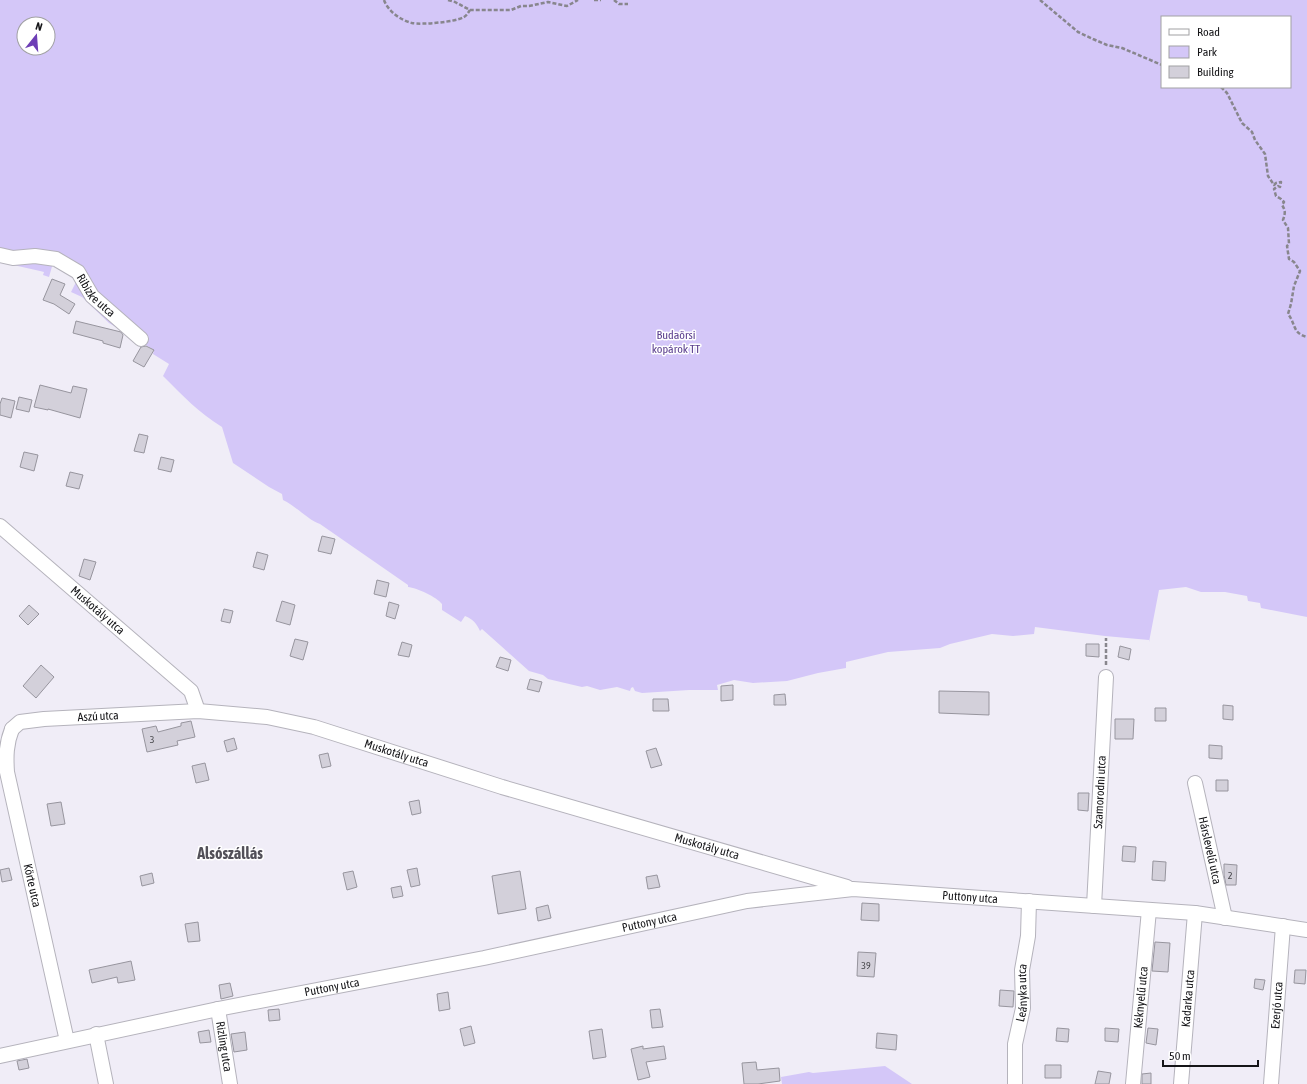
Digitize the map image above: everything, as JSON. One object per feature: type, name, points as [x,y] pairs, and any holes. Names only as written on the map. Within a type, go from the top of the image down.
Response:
[{"type":"street","name":"Ribizke utca","points":[[0,255],[13,258],[35,256],[56,259],[78,272],[92,296],[141,339]]},
{"type":"street","name":"Muskotály utca","points":[[0,526],[191,691],[198,711],[267,717],[314,727],[502,787],[853,889]]},
{"type":"street","name":"Szamorodni utca","points":[[1094,906],[1106,677]]},
{"type":"street","name":"Aszú utca","points":[[6,728],[20,722],[44,719],[198,711]]},
{"type":"street","name":"Körte utca","points":[[6,728],[7,772],[67,1041]]},
{"type":"street","name":"Hárslevelű utca","points":[[1195,784],[1224,918]]},
{"type":"street","name":"Puttony utca","points":[[0,1056],[96,1034],[218,1009],[484,958],[747,901],[853,889],[1195,913],[1307,930]]},
{"type":"street","name":"Leányka utca","points":[[1015,1084],[1015,1044],[1023,1008],[1022,970],[1028,936],[1029,902]]},
{"type":"street","name":"Kéknyelű utca","points":[[1133,1084],[1149,910]]},
{"type":"street","name":"Kadarka utca","points":[[1181,1084],[1195,913]]},
{"type":"street","name":"Ezerjó utca","points":[[1271,1084],[1282,926]]},
{"type":"street","name":"Rizling utca","points":[[218,1009],[230,1084]]},
{"type":"street","points":[[96,1034],[106,1084]]},
{"type":"path","points":[[384,0],[390,10],[403,19],[414,23],[445,22],[462,18],[470,10]]},
{"type":"path","points":[[448,0],[470,10],[512,10],[520,6],[529,6],[548,2],[567,6],[578,0]]},
{"type":"path","points":[[594,0],[601,0]]},
{"type":"path","points":[[614,0],[619,4],[628,4]]},
{"type":"path","points":[[1040,0],[1078,32],[1161,65]]},
{"type":"path","points":[[1222,88],[1227,93],[1242,123],[1252,132],[1255,140],[1265,154],[1267,172],[1271,182],[1274,185],[1281,182],[1280,186],[1274,189],[1276,196],[1284,202],[1282,205],[1286,212],[1283,220],[1288,228],[1289,244],[1287,246],[1289,259],[1294,262],[1300,271],[1294,286],[1288,314],[1300,335],[1307,338]]},
{"type":"path","points":[[1106,638],[1106,677]]},
{"type":"green space","name":"Budaörsi kopárok TT","points":[[0,0],[1307,0],[1307,617],[1261,608],[1260,603],[1248,601],[1247,596],[1225,592],[1201,592],[1186,587],[1159,590],[1149,642],[1149,640],[1035,627],[1034,634],[1013,636],[992,634],[950,644],[940,648],[888,652],[846,662],[846,668],[787,681],[753,683],[734,680],[717,685],[718,690],[642,693],[635,691],[633,687],[630,691],[617,687],[600,690],[587,686],[582,687],[548,679],[543,675],[529,671],[482,629],[480,631],[472,620],[465,616],[461,622],[442,610],[442,604],[439,601],[421,591],[408,587],[408,585],[283,500],[282,494],[233,463],[222,427],[198,410],[163,376],[169,364],[153,354],[154,350],[109,323],[82,297],[71,292],[77,280],[74,277],[53,263],[49,277],[43,275],[44,272],[0,262]]},
{"type":"green space","points":[[885,1066],[912,1084],[782,1084],[781,1077],[809,1072],[813,1073]]},
{"type":"building","points":[[52,279],[65,284],[60,295],[75,304],[69,314],[54,304],[43,300]]},
{"type":"building","points":[[76,321],[121,332],[123,335],[120,348],[103,343],[103,341],[73,333]]},
{"type":"building","points":[[146,346],[154,350],[144,367],[133,361],[141,347]]},
{"type":"building","points":[[40,385],[71,393],[73,386],[87,389],[80,418],[48,409],[34,407]]},
{"type":"building","points":[[19,397],[32,400],[29,412],[16,409]]},
{"type":"building","points":[[2,398],[15,401],[11,418],[0,415],[0,404]]},
{"type":"building","points":[[139,434],[148,436],[144,453],[134,451]]},
{"type":"building","points":[[24,452],[38,455],[34,471],[20,467]]},
{"type":"building","points":[[161,457],[174,460],[171,472],[158,469]]},
{"type":"building","points":[[70,472],[83,475],[79,489],[66,486]]},
{"type":"building","points":[[322,536],[335,539],[331,554],[318,551]]},
{"type":"building","points":[[257,552],[268,555],[264,570],[253,567]]},
{"type":"building","points":[[84,559],[96,562],[90,580],[79,576]]},
{"type":"building","points":[[377,580],[389,583],[386,597],[374,594]]},
{"type":"building","points":[[282,601],[295,605],[290,625],[276,621]]},
{"type":"building","points":[[389,602],[399,605],[395,619],[386,616]]},
{"type":"building","points":[[29,605],[39,614],[28,625],[19,616]]},
{"type":"building","points":[[224,609],[233,611],[230,623],[221,621]]},
{"type":"building","points":[[295,639],[308,642],[303,660],[290,656]]},
{"type":"building","points":[[402,642],[412,645],[409,657],[398,655]]},
{"type":"building","points":[[1086,644],[1099,644],[1099,657],[1086,656]]},
{"type":"building","points":[[1120,646],[1131,649],[1129,660],[1118,657]]},
{"type":"building","points":[[500,657],[511,660],[508,671],[496,667]]},
{"type":"building","points":[[41,665],[54,677],[36,698],[23,686]]},
{"type":"building","points":[[530,679],[542,682],[539,692],[527,689]]},
{"type":"building","points":[[733,685],[733,700],[721,701],[721,686]]},
{"type":"building","points":[[939,691],[989,692],[989,715],[939,713]]},
{"type":"building","points":[[785,694],[786,705],[774,705],[774,695]]},
{"type":"building","points":[[653,699],[668,699],[669,711],[653,711]]},
{"type":"building","points":[[1223,705],[1233,706],[1233,720],[1223,719]]},
{"type":"building","points":[[1155,708],[1166,708],[1166,721],[1155,721]]},
{"type":"building","points":[[1115,719],[1134,719],[1133,739],[1115,739]]},
{"type":"building","points":[[191,721],[195,737],[177,741],[178,745],[147,752],[142,729],[156,726],[158,732],[181,726],[181,723]]},
{"type":"building","points":[[234,738],[237,749],[227,752],[224,741]]},
{"type":"building","points":[[1209,745],[1222,746],[1222,759],[1209,758]]},
{"type":"building","points":[[656,748],[662,765],[651,768],[646,751]]},
{"type":"building","points":[[328,753],[331,766],[322,768],[319,755]]},
{"type":"building","points":[[205,763],[209,780],[196,783],[192,766]]},
{"type":"building","points":[[1216,780],[1228,780],[1228,791],[1216,791]]},
{"type":"building","points":[[1078,793],[1089,793],[1088,811],[1078,810]]},
{"type":"building","points":[[419,800],[421,813],[412,815],[409,802]]},
{"type":"building","points":[[61,802],[65,824],[51,826],[47,804]]},
{"type":"building","points":[[1123,846],[1136,847],[1135,862],[1122,861]]},
{"type":"building","points":[[1153,861],[1166,862],[1165,881],[1152,880]]},
{"type":"building","points":[[1224,864],[1237,865],[1236,885],[1226,885]]},
{"type":"building","points":[[9,868],[12,880],[2,882],[0,870]]},
{"type":"building","points":[[417,868],[420,885],[411,887],[407,870]]},
{"type":"building","points":[[353,871],[357,887],[347,890],[343,873]]},
{"type":"building","points":[[520,871],[526,909],[498,914],[492,876]]},
{"type":"building","points":[[152,873],[154,883],[142,886],[140,876]]},
{"type":"building","points":[[657,875],[660,887],[648,889],[646,877]]},
{"type":"building","points":[[401,886],[403,896],[393,898],[391,888]]},
{"type":"building","points":[[862,903],[879,904],[879,921],[861,920]]},
{"type":"building","points":[[548,905],[551,918],[538,921],[536,908]]},
{"type":"building","points":[[198,922],[200,941],[188,942],[185,924]]},
{"type":"building","points":[[1155,942],[1170,943],[1168,972],[1152,971]]},
{"type":"building","points":[[858,952],[876,953],[874,977],[857,976]]},
{"type":"building","points":[[131,961],[135,980],[118,983],[117,977],[92,983],[89,970]]},
{"type":"building","points":[[1295,970],[1306,970],[1305,984],[1294,983]]},
{"type":"building","points":[[1255,979],[1265,980],[1263,990],[1254,988]]},
{"type":"building","points":[[230,983],[233,996],[221,999],[219,985]]},
{"type":"building","points":[[1000,990],[1014,991],[1013,1007],[999,1006]]},
{"type":"building","points":[[448,992],[450,1009],[439,1011],[437,994]]},
{"type":"building","points":[[279,1009],[280,1020],[269,1021],[268,1010]]},
{"type":"building","points":[[660,1009],[663,1027],[652,1028],[650,1010]]},
{"type":"building","points":[[471,1026],[475,1043],[464,1046],[460,1029]]},
{"type":"building","points":[[1057,1028],[1069,1029],[1068,1042],[1056,1041]]},
{"type":"building","points":[[1105,1028],[1119,1029],[1118,1042],[1105,1041]]},
{"type":"building","points":[[1148,1028],[1158,1029],[1156,1045],[1146,1043]]},
{"type":"building","points":[[602,1029],[606,1057],[593,1059],[589,1031]]},
{"type":"building","points":[[209,1030],[211,1042],[200,1043],[198,1032]]},
{"type":"building","points":[[245,1032],[247,1050],[234,1052],[231,1034]]},
{"type":"building","points":[[877,1033],[897,1035],[896,1050],[876,1048]]},
{"type":"building","points":[[643,1046],[643,1049],[664,1046],[666,1059],[646,1062],[650,1077],[638,1080],[631,1049]]},
{"type":"building","points":[[27,1059],[29,1068],[19,1070],[17,1061]]},
{"type":"building","points":[[756,1062],[757,1070],[779,1068],[780,1081],[744,1084],[742,1063]]},
{"type":"building","points":[[1045,1065],[1061,1065],[1061,1078],[1045,1078]]},
{"type":"building","points":[[1098,1071],[1111,1073],[1109,1084],[1095,1084]]},
{"type":"building","points":[[1151,1073],[1151,1084],[1142,1084],[1142,1074]]},
{"type":"district","name":"Alsószállás","points":[[230,853]]}]
